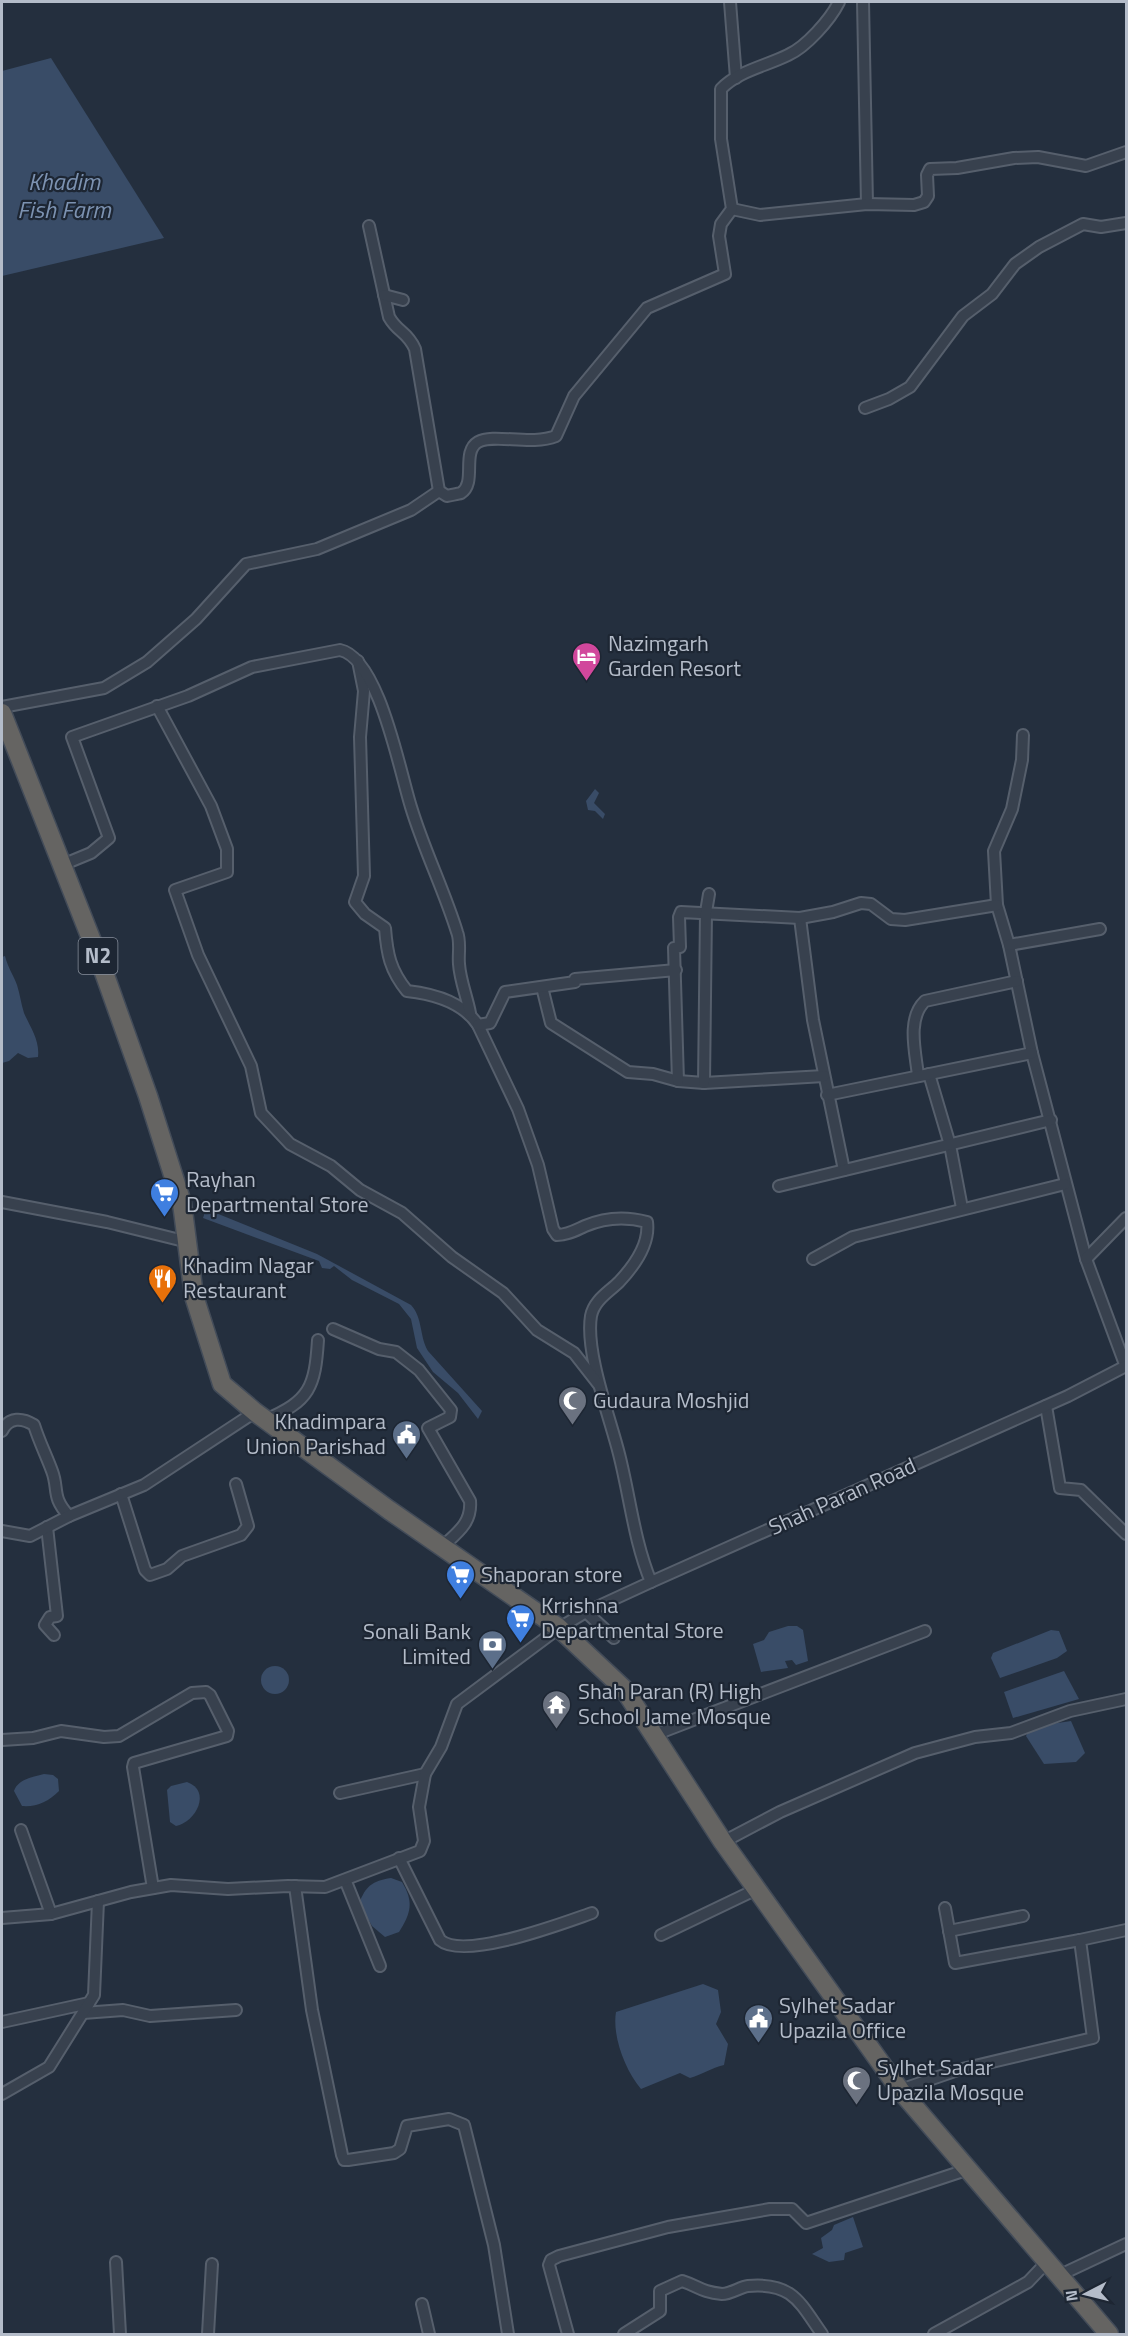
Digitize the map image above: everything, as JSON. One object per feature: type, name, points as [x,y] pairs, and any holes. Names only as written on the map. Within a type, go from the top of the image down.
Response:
[{"type":"highway","name":"N2","points":[[2,713],[101,964],[183,1203],[194,1296],[222,1384],[260,1416],[559,1628],[624,1689],[723,1842],[900,2090],[1109,2334]]},
{"type":"street","points":[[730,2],[736,78]]},
{"type":"street","points":[[369,226],[389,317],[395,328],[409,335],[415,349],[440,491],[447,496],[461,492],[467,485],[472,449],[479,441],[501,438],[528,442],[544,441],[556,436],[574,396],[647,308],[725,274],[719,236],[721,224],[732,209],[721,139],[719,100],[721,89],[736,78],[790,54],[810,38],[839,2]]},
{"type":"street","points":[[863,2],[867,204]]},
{"type":"street","points":[[732,209],[760,215],[867,204],[914,206],[924,202],[930,189],[927,175],[930,169],[957,168],[1014,158],[1038,157],[1086,166],[1125,154]]},
{"type":"street","points":[[865,408],[889,399],[910,387],[963,316],[992,294],[1015,264],[1023,258],[1083,224],[1101,227],[1126,223]]},
{"type":"street","points":[[384,295],[403,300]]},
{"type":"street","points":[[2,707],[104,688],[155,655],[196,619],[246,564],[317,549],[411,510],[440,491]]},
{"type":"street","points":[[62,865],[91,853],[109,838],[72,737],[188,696],[252,667],[340,650],[350,652],[358,661],[381,703],[402,766],[410,806],[459,935],[459,966],[470,1013],[518,1109],[538,1165],[553,1229],[557,1235],[565,1235],[613,1217],[634,1218],[647,1222],[649,1235],[644,1247],[619,1282],[595,1306],[591,1317],[601,1388],[628,1492],[638,1550],[651,1582]]},
{"type":"street","points":[[358,661],[364,691],[360,737],[364,876],[355,902],[365,914],[385,928],[387,958],[394,975],[407,991],[432,994],[470,1013]]},
{"type":"street","points":[[157,706],[211,806],[227,849],[227,872],[175,890],[198,955],[251,1066],[261,1113],[290,1144],[331,1167],[360,1190],[402,1213],[452,1257],[503,1293],[537,1330],[574,1353],[601,1388]]},
{"type":"street","points":[[1023,735],[1022,760],[1012,809],[994,851],[997,905],[1009,945],[1032,1053],[1051,1120],[1065,1184],[1086,1259],[1126,1367]]},
{"type":"street","points":[[704,1083],[706,912],[709,894]]},
{"type":"street","points":[[678,1081],[675,948],[680,948],[680,914],[706,912],[800,918],[833,912],[861,903],[871,904],[882,915],[891,919],[905,920],[997,905]]},
{"type":"street","points":[[800,918],[804,962],[827,1095],[844,1170]]},
{"type":"street","points":[[1009,945],[1100,929]]},
{"type":"street","points":[[478,1026],[490,1023],[505,992],[575,982],[574,979],[676,970]]},
{"type":"street","points":[[962,1208],[950,1145],[924,1075],[914,1032],[916,1011],[925,1001],[1017,981]]},
{"type":"street","points":[[542,987],[551,1023],[628,1072],[704,1083],[824,1076]]},
{"type":"street","points":[[827,1095],[1032,1053]]},
{"type":"street","points":[[779,1186],[1051,1120]]},
{"type":"street","points":[[813,1259],[853,1238],[962,1208],[1065,1184]]},
{"type":"street","points":[[2,1202],[186,1236]]},
{"type":"street","points":[[1086,1259],[1126,1218]]},
{"type":"street","points":[[333,1329],[379,1349],[396,1352],[419,1370],[451,1410],[450,1417],[428,1428],[470,1502],[471,1513],[469,1521],[442,1547]]},
{"type":"street","points":[[2,1531],[30,1536],[69,1516],[144,1485],[260,1416],[302,1401],[310,1389],[316,1369],[318,1340]]},
{"type":"street","name":"Shah Paran Road","points":[[425,1774],[441,1747],[458,1704],[559,1628],[586,1612],[1046,1406],[1126,1367]]},
{"type":"street","points":[[1046,1406],[1060,1488],[1081,1490],[1126,1533]]},
{"type":"street","points":[[2,1431],[8,1422],[14,1420],[23,1419],[34,1425],[44,1456],[53,1472],[56,1497],[69,1516]]},
{"type":"street","points":[[121,1494],[145,1570],[150,1575],[167,1569],[182,1556],[242,1535],[247,1530],[248,1526],[236,1484]]},
{"type":"street","points":[[47,1527],[57,1616],[50,1617],[45,1625],[54,1635]]},
{"type":"street","points":[[586,1612],[614,1638]]},
{"type":"street","points":[[654,1735],[925,1630]]},
{"type":"street","points":[[2,1740],[33,1738],[61,1731],[104,1737],[119,1736],[192,1693],[206,1692],[210,1695],[228,1731],[226,1736],[134,1763],[153,1888]]},
{"type":"street","points":[[723,1842],[780,1812],[915,1753],[975,1737],[1011,1733],[1070,1711],[1126,1699]]},
{"type":"street","points":[[2,1918],[51,1914],[171,1885],[228,1889],[325,1887],[346,1882],[420,1851],[423,1847],[419,1807],[425,1774],[340,1793]]},
{"type":"street","points":[[21,1830],[51,1914]]},
{"type":"street","points":[[399,1858],[440,1940],[452,1947],[516,1939],[592,1913]]},
{"type":"street","points":[[346,1882],[380,1966]]},
{"type":"street","points":[[295,1886],[312,2010],[344,2160],[394,2153],[400,2149],[407,2126],[449,2119],[464,2125],[494,2245],[508,2334]]},
{"type":"street","points":[[661,1935],[757,1889]]},
{"type":"street","points":[[2,2094],[49,2067],[94,1995],[98,1901]]},
{"type":"street","points":[[945,1908],[955,1963],[1126,1930]]},
{"type":"street","points":[[949,1931],[1023,1916]]},
{"type":"street","points":[[900,2090],[958,2070],[1094,2038],[1080,1940]]},
{"type":"street","points":[[2,2022],[86,2008],[123,2010],[150,2016],[236,2010]]},
{"type":"street","points":[[568,2334],[549,2265],[551,2260],[559,2256],[668,2227],[770,2209],[792,2209],[806,2223],[969,2169]]},
{"type":"street","points":[[934,2334],[1053,2269],[1126,2244]]},
{"type":"street","points":[[116,2262],[120,2334]]},
{"type":"street","points":[[208,2334],[212,2264]]},
{"type":"street","points":[[624,2334],[660,2311],[660,2291],[682,2281],[708,2292],[726,2294],[746,2286],[773,2288],[795,2295],[822,2334]]},
{"type":"street","points":[[422,2304],[429,2334]]},
{"type":"water","name":"Khadim Fish Farm","points":[[51,58],[164,238],[2,276],[2,71]]},
{"type":"water","points":[[595,789],[599,793],[594,803],[605,814],[603,819],[595,811],[588,810],[586,801]]},
{"type":"water","points":[[5,956],[17,985],[24,1013],[36,1039],[38,1057],[28,1058],[18,1053],[9,1061],[2,1063],[2,957]]},
{"type":"water","points":[[206,1209],[317,1254],[411,1305],[417,1315],[428,1351],[482,1411],[478,1419],[458,1393],[433,1372],[417,1348],[411,1319],[399,1304],[352,1280],[334,1266],[330,1269],[322,1268],[319,1261],[203,1218]]},
{"type":"water","points":[[788,1626],[797,1626],[803,1630],[808,1661],[796,1665],[792,1660],[785,1661],[788,1668],[761,1672],[753,1644],[764,1640],[769,1632]]},
{"type":"water","points":[[1051,1630],[1059,1631],[1067,1651],[1057,1658],[1000,1678],[991,1658],[993,1653]]},
{"type":"water","points":[[275,1666],[285,1670],[289,1680],[285,1690],[275,1694],[265,1690],[261,1680],[265,1670]]},
{"type":"water","points":[[1064,1671],[1079,1699],[1013,1718],[1004,1692]]},
{"type":"water","points":[[1071,1721],[1085,1753],[1076,1762],[1044,1764],[1026,1736],[1031,1727]]},
{"type":"water","points":[[44,1774],[53,1775],[58,1779],[59,1791],[42,1803],[22,1806],[14,1791],[16,1787],[26,1779]]},
{"type":"water","points":[[187,1782],[195,1786],[200,1799],[190,1819],[176,1826],[170,1822],[167,1790],[171,1786]]},
{"type":"water","points":[[391,1878],[402,1882],[410,1907],[399,1932],[385,1937],[372,1926],[359,1903],[364,1892],[371,1885]]},
{"type":"water","points":[[703,1984],[718,1990],[721,2012],[716,2024],[728,2044],[724,2065],[690,2078],[680,2073],[641,2089],[621,2052],[616,2031],[616,2012]]},
{"type":"water","points":[[853,2217],[863,2247],[845,2253],[844,2260],[829,2262],[812,2254],[823,2248],[821,2238],[832,2230],[834,2225]]},
{"type":"place","name":"Nazimgarh Garden Resort","points":[[587,682]]},
{"type":"place","name":"Rayhan Departmental Store","points":[[165,1218]]},
{"type":"place","name":"Khadim Nagar Restaurant","points":[[162,1304]]},
{"type":"place","name":"Gudaura Moshjid","points":[[572,1426]]},
{"type":"place","name":"Khadimpara Union Parishad","points":[[407,1460]]},
{"type":"place","name":"Shaporan store","points":[[460,1600]]},
{"type":"place","name":"Krrishna Departmental Store","points":[[520,1644]]},
{"type":"place","name":"Sonali Bank Limited","points":[[492,1670]]},
{"type":"place","name":"Shah Paran (R) High School Jame Mosque","points":[[557,1730]]},
{"type":"place","name":"Sylhet Sadar Upazila Office","points":[[758,2044]]},
{"type":"place","name":"Sylhet Sadar Upazila Mosque","points":[[856,2106]]}]
